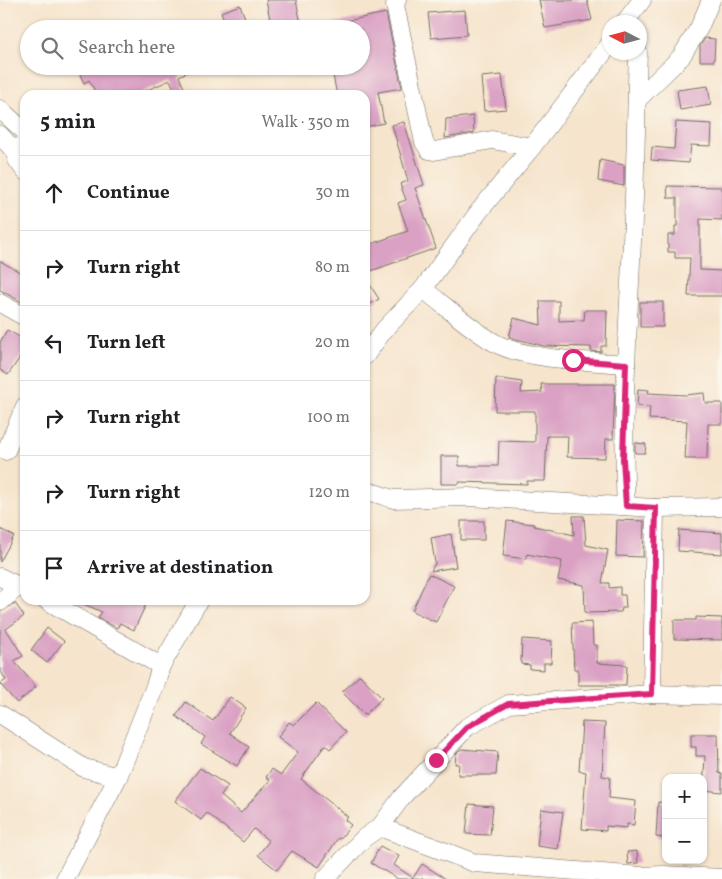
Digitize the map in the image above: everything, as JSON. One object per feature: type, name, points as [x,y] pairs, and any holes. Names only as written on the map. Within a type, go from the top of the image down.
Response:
[{"type":"street","points":[[397,0],[395,5],[424,140],[429,150],[434,151],[492,140],[532,147]]},
{"type":"street","points":[[636,100],[681,57],[698,28],[711,0]]},
{"type":"street","points":[[631,15],[641,2]]},
{"type":"street","points":[[640,15],[641,2]]},
{"type":"street","points":[[370,349],[384,330],[423,289],[480,210],[532,147],[602,55]]},
{"type":"street","points":[[626,506],[623,459],[636,162],[638,60]]},
{"type":"street","points":[[646,60],[668,69]]},
{"type":"street","points":[[0,109],[20,127]]},
{"type":"street","points":[[0,135],[20,148]]},
{"type":"street","points":[[423,289],[498,345],[527,353],[626,364]]},
{"type":"street","points":[[0,303],[20,314]]},
{"type":"street","points":[[6,451],[20,418]]},
{"type":"street","points":[[370,491],[393,498],[468,497],[656,508],[722,507]]},
{"type":"street","points":[[652,694],[656,508]]},
{"type":"street","points":[[0,577],[20,586]]},
{"type":"street","points":[[0,602],[20,588]]},
{"type":"street","points":[[55,605],[161,666]]},
{"type":"street","points":[[65,879],[118,777],[155,686],[161,666],[196,605]]},
{"type":"street","points":[[325,879],[364,838],[380,827],[402,797],[467,727],[508,704],[652,694],[722,696]]},
{"type":"street","points":[[0,714],[84,768],[118,777]]},
{"type":"street","points":[[380,827],[474,871],[640,878],[664,875],[722,878]]},
{"type":"building","points":[[266,0],[296,0],[300,20],[270,20]]},
{"type":"building","points":[[539,0],[587,0],[592,20],[545,28]]},
{"type":"building","points":[[240,5],[245,18],[224,20],[221,12]]},
{"type":"building","points":[[465,10],[467,35],[431,38],[428,13]]},
{"type":"building","points":[[386,13],[402,88],[378,92],[384,123],[370,126],[370,90],[336,90],[333,75],[370,75],[370,20],[351,20]]},
{"type":"building","points":[[705,38],[715,39],[714,61],[700,61],[700,46]]},
{"type":"building","points":[[80,75],[181,75],[179,76],[185,90],[175,90],[170,80],[147,90],[94,90],[89,80],[84,83]]},
{"type":"building","points":[[502,75],[506,109],[484,111],[481,77]]},
{"type":"building","points":[[708,86],[711,105],[680,110],[677,90]]},
{"type":"building","points":[[473,116],[474,133],[445,138],[446,119]]},
{"type":"building","points":[[404,122],[424,185],[415,188],[436,248],[370,271],[370,244],[408,231],[398,203],[406,200],[400,184],[408,181],[392,125]]},
{"type":"building","points":[[676,122],[712,124],[711,146],[691,145],[689,163],[651,160],[652,147],[674,149]]},
{"type":"building","points":[[600,160],[624,165],[624,186],[598,181]]},
{"type":"building","points":[[667,186],[722,187],[722,220],[700,219],[700,270],[722,271],[722,296],[688,296],[690,258],[675,258],[675,252],[668,252],[668,235],[675,235],[675,226],[677,226],[677,198],[668,198]]},
{"type":"building","points":[[0,261],[20,272],[20,301],[0,290]]},
{"type":"building","points":[[370,285],[379,299],[370,304]]},
{"type":"building","points":[[540,301],[559,301],[559,321],[584,320],[585,310],[607,310],[606,346],[601,346],[601,352],[591,351],[591,347],[544,346],[509,337],[514,318],[541,325]]},
{"type":"building","points":[[640,302],[663,302],[663,327],[640,327]]},
{"type":"building","points":[[7,330],[20,337],[20,357],[8,375],[0,370],[0,342]]},
{"type":"building","points":[[496,378],[522,382],[521,393],[542,392],[541,384],[615,384],[613,439],[606,439],[605,458],[567,457],[568,436],[547,436],[545,481],[527,481],[527,484],[459,482],[459,484],[441,484],[441,456],[459,456],[459,466],[498,466],[499,441],[535,442],[535,411],[495,411]]},
{"type":"building","points":[[638,389],[649,390],[648,393],[685,395],[704,393],[705,403],[722,403],[722,424],[708,424],[707,459],[685,459],[687,421],[649,419],[650,407],[637,406]]},
{"type":"building","points":[[635,443],[646,444],[645,453],[635,453]]},
{"type":"building","points":[[573,516],[584,516],[586,545],[608,550],[602,583],[609,583],[609,588],[620,587],[620,595],[625,595],[626,608],[622,608],[621,612],[585,613],[584,585],[558,580],[562,561],[527,554],[526,559],[503,556],[507,521],[534,524],[534,526],[574,535]]},
{"type":"building","points":[[617,520],[644,521],[643,557],[616,556]]},
{"type":"building","points":[[461,521],[484,521],[484,540],[461,540]]},
{"type":"building","points":[[0,529],[14,536],[0,562]]},
{"type":"building","points":[[679,530],[722,533],[722,554],[678,551]]},
{"type":"building","points":[[451,534],[456,567],[431,571],[435,563],[431,538]]},
{"type":"building","points":[[429,574],[454,586],[436,622],[412,611]]},
{"type":"building","points":[[15,603],[24,616],[6,629],[23,656],[14,661],[36,687],[17,703],[0,684],[6,680],[0,670],[0,612]]},
{"type":"building","points":[[86,605],[146,605],[134,630],[120,623],[117,628],[98,618],[102,612]]},
{"type":"building","points":[[696,617],[722,618],[722,640],[674,639],[674,620],[696,620]]},
{"type":"building","points":[[592,622],[593,645],[597,645],[597,663],[627,665],[626,685],[578,685],[578,669],[574,669],[572,623]]},
{"type":"building","points":[[47,628],[64,641],[47,663],[31,650]]},
{"type":"building","points":[[522,639],[552,641],[551,663],[544,663],[544,670],[530,669],[530,665],[521,664]]},
{"type":"building","points":[[360,675],[382,698],[365,715],[342,692]]},
{"type":"building","points":[[230,697],[246,708],[230,733],[249,747],[237,766],[201,744],[205,737],[176,716],[186,702],[213,721]]},
{"type":"building","points":[[316,703],[346,732],[330,749],[325,745],[301,779],[348,817],[345,820],[351,825],[340,839],[338,838],[319,867],[292,851],[277,870],[258,855],[269,841],[254,829],[243,842],[207,813],[201,820],[175,801],[200,768],[228,786],[221,796],[241,813],[270,780],[266,777],[272,769],[281,775],[298,752],[278,737],[289,722],[294,725]]},
{"type":"building","points":[[582,722],[605,723],[602,776],[610,777],[609,798],[636,801],[634,825],[627,824],[627,828],[606,826],[606,831],[582,829],[586,772],[579,771]]},
{"type":"building","points":[[691,734],[718,734],[719,773],[722,774],[722,792],[707,790],[707,774],[704,774],[705,756],[696,756],[696,747],[691,747]]},
{"type":"building","points":[[461,749],[498,752],[496,775],[458,775],[459,764],[455,764],[456,754]]},
{"type":"building","points":[[658,802],[662,802],[662,838],[656,837]]},
{"type":"building","points":[[469,804],[493,806],[490,835],[466,834]]},
{"type":"building","points":[[541,809],[563,812],[558,849],[537,846]]},
{"type":"building","points":[[380,846],[399,856],[394,865],[413,878],[422,864],[446,879],[398,879],[371,863]]},
{"type":"building","points":[[637,851],[638,863],[628,864],[627,852]]},
{"type":"route","points":[[436,760],[447,746],[467,727],[508,704],[652,694],[656,508],[626,506],[623,459],[626,364],[573,360]]}]
